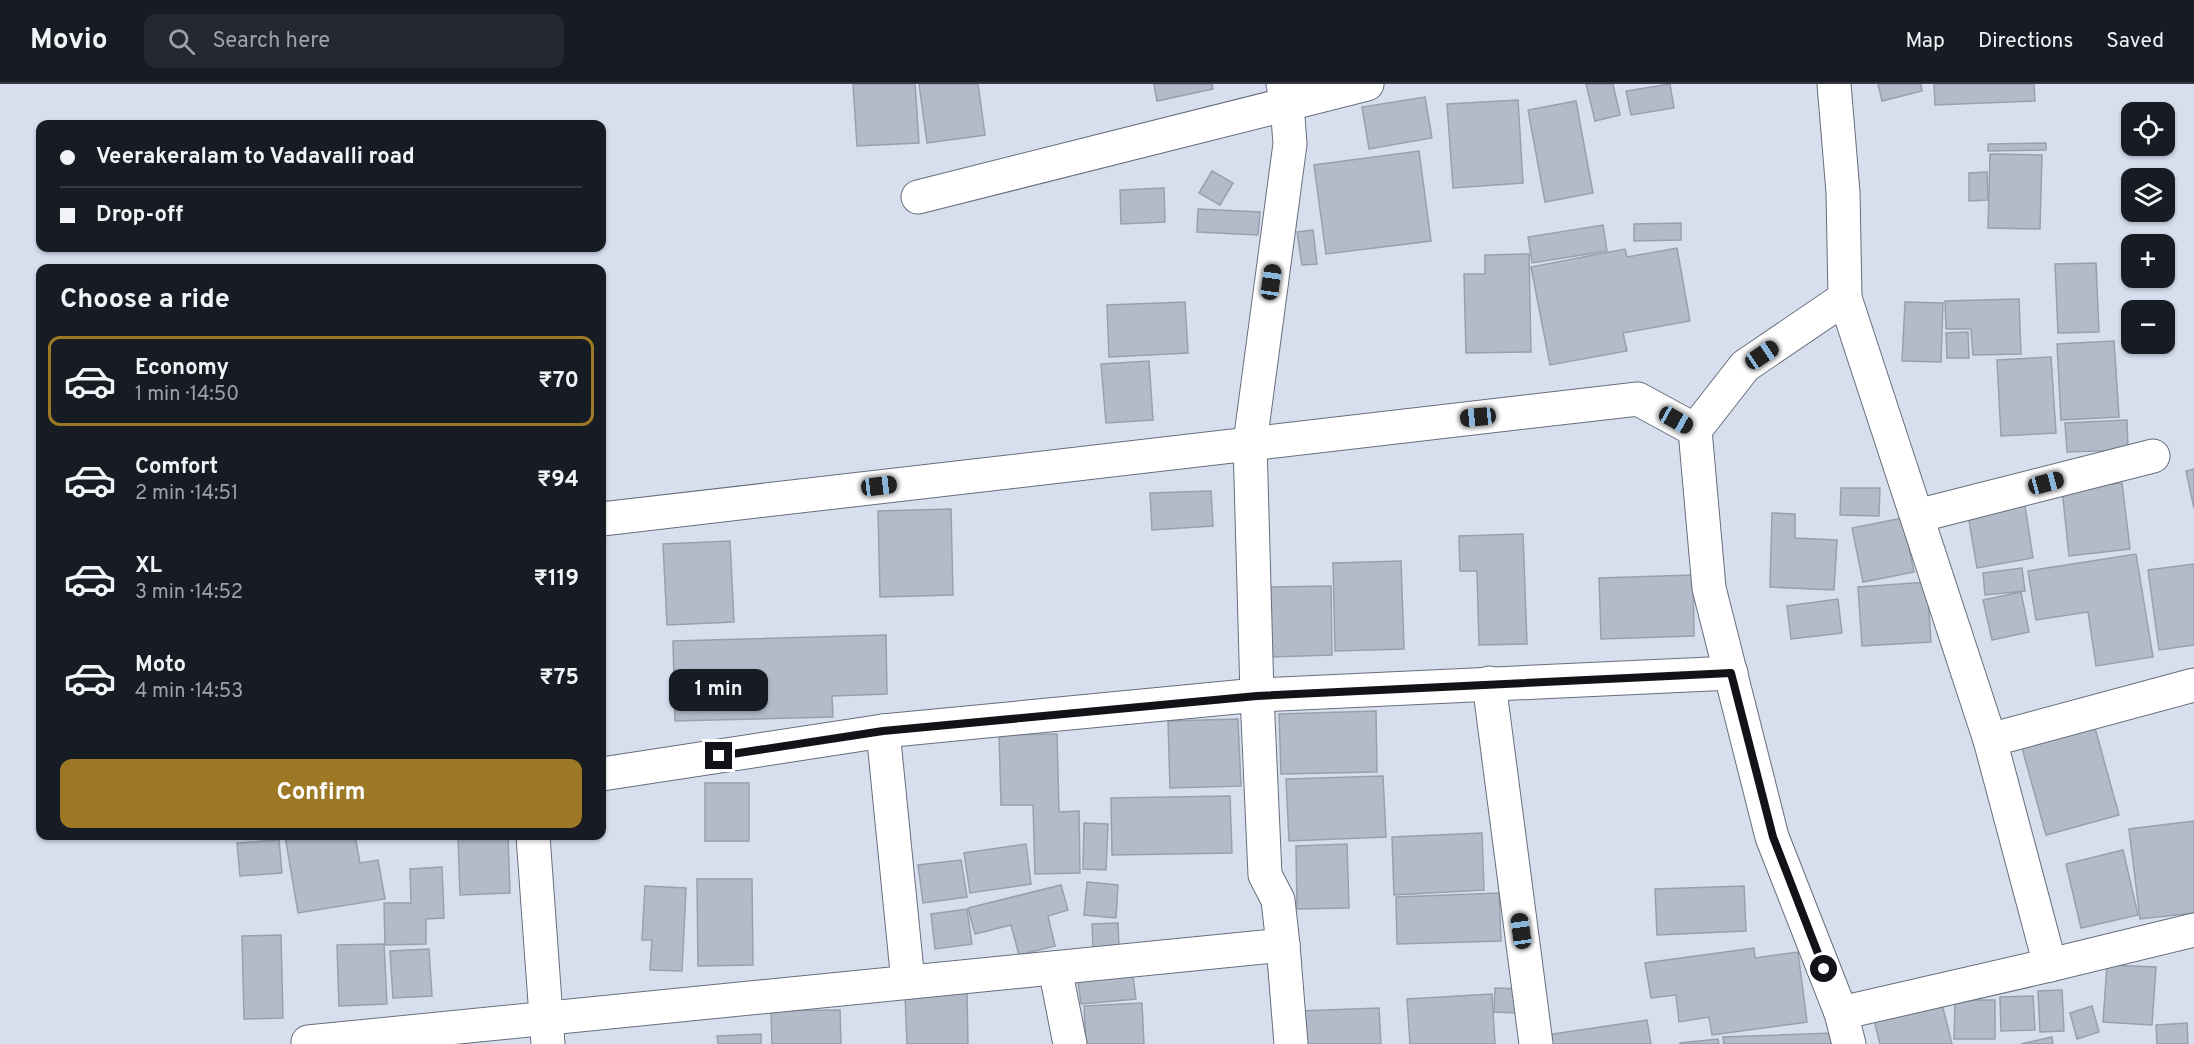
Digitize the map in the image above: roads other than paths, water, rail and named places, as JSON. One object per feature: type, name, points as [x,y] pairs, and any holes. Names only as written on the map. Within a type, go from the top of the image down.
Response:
[{"type":"street","points":[[918,197],[1285,94],[1367,84]]},
{"type":"street","points":[[1834,84],[1843,192],[1845,298],[1990,740],[2050,965]]},
{"type":"street","points":[[1285,94],[1290,144],[1250,443],[1265,875],[1278,900],[1284,945],[1291,1044]]},
{"type":"street","points":[[1845,298],[1745,366],[1695,430],[1709,588],[1773,837],[1841,1013],[1849,1044]]},
{"type":"street","points":[[606,519],[1638,399],[1695,430]]},
{"type":"street","points":[[1917,516],[2153,456]]},
{"type":"street","points":[[606,773],[883,731],[1257,696],[1731,673]]},
{"type":"street","points":[[1490,683],[1536,1044]]},
{"type":"street","points":[[1990,740],[2194,685]]},
{"type":"street","points":[[883,731],[908,982]]},
{"type":"street","points":[[533,840],[547,1031]]},
{"type":"street","points":[[1841,1013],[2194,930]]},
{"type":"street","points":[[308,1042],[547,1031],[908,982],[1284,945]]},
{"type":"street","points":[[1055,968],[1070,1044]]}]
